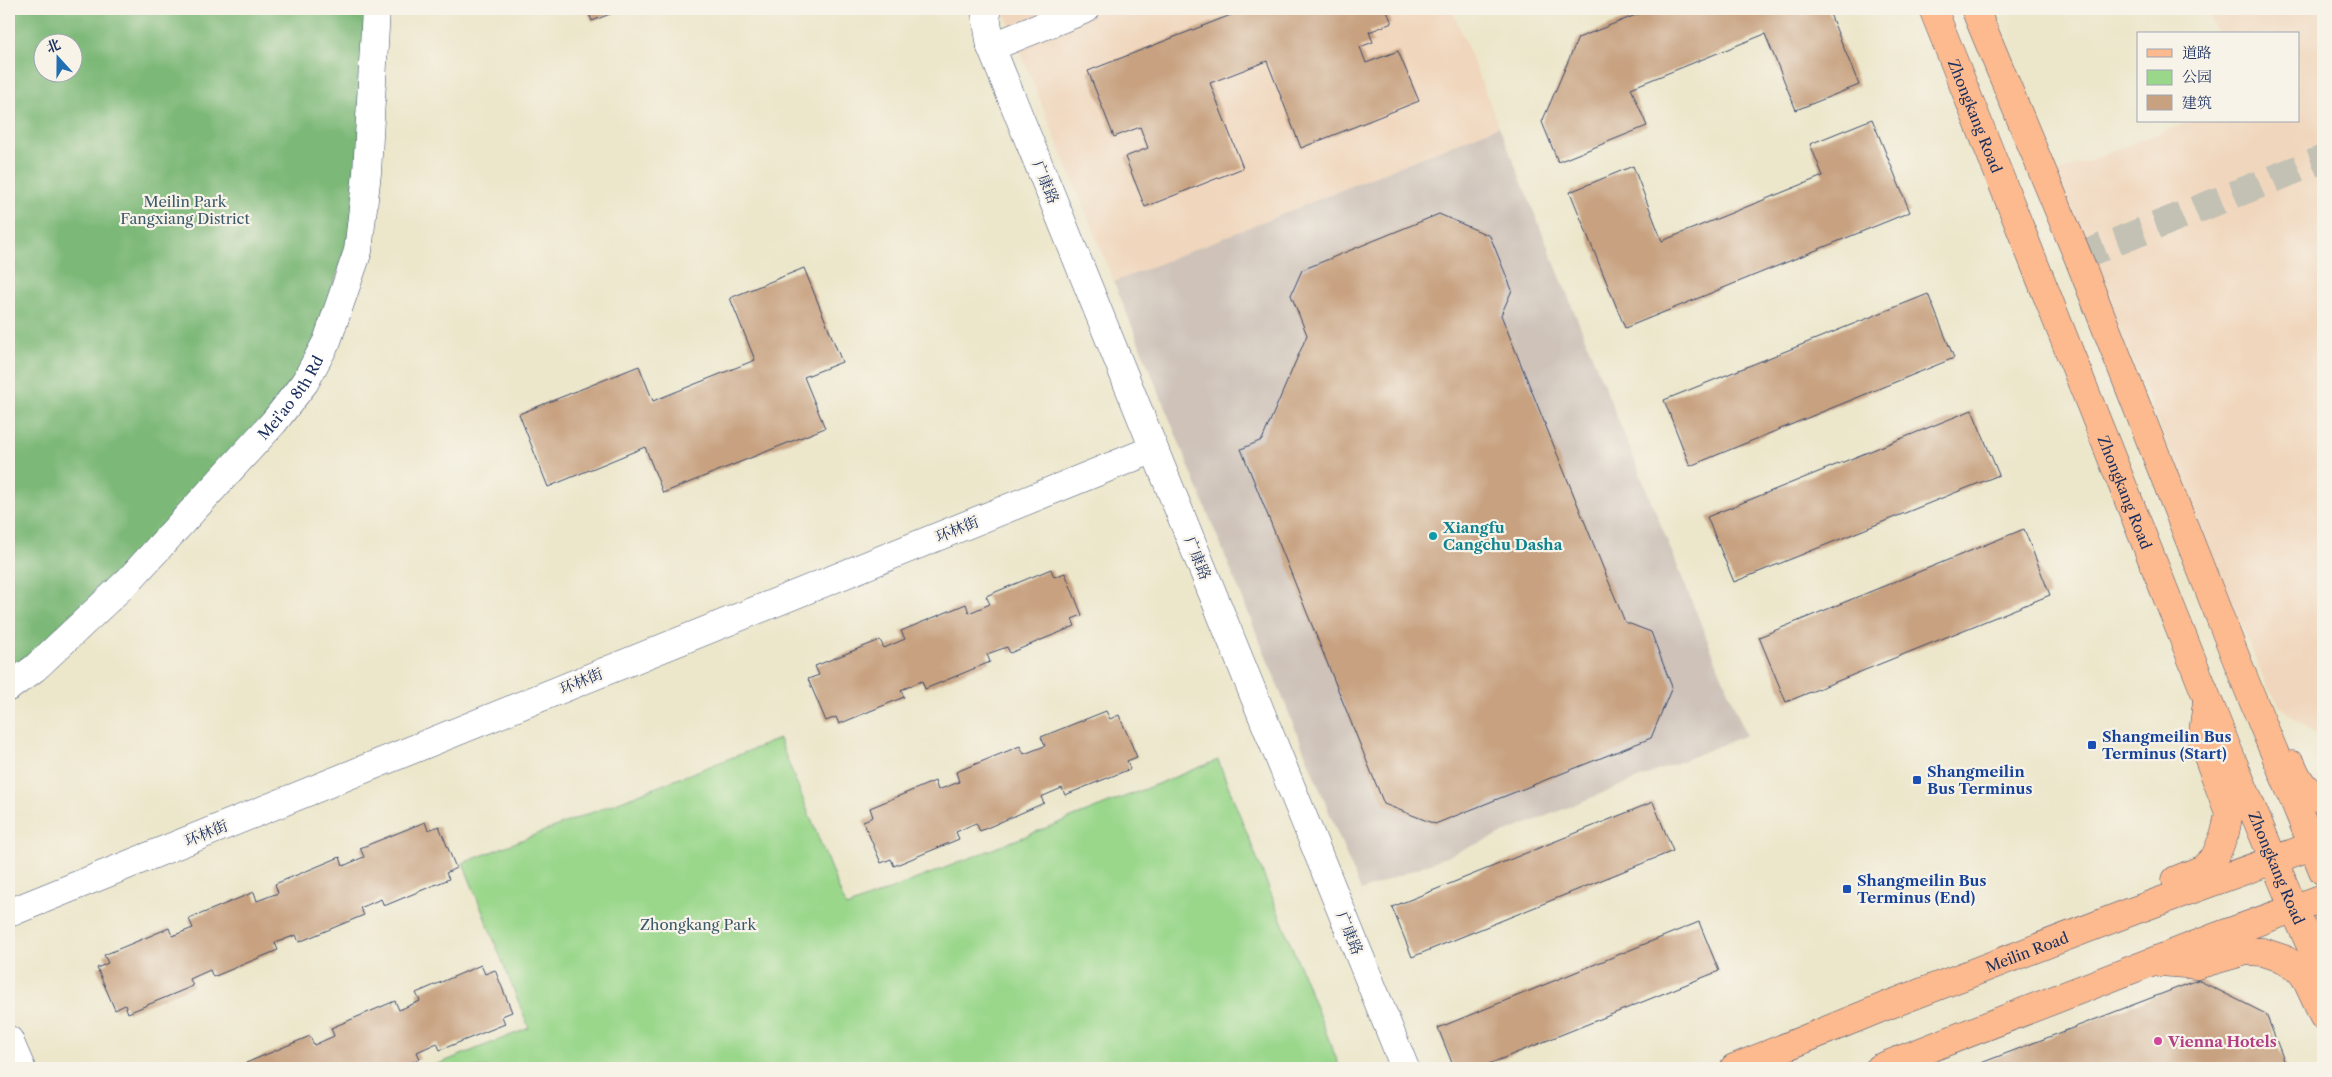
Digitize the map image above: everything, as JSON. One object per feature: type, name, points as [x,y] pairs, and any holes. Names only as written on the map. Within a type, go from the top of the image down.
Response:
[{"type":"main road","name":"Zhongkang Road","points":[[1933,9],[2274,861],[2323,973]]},
{"type":"main road","points":[[1975,9],[2078,257],[2244,681],[2318,844],[2323,872]]},
{"type":"main road","points":[[2244,681],[2278,732],[2299,781],[2310,794],[2323,800]]},
{"type":"main road","points":[[2133,910],[2162,885],[2203,869],[2216,857],[2225,833],[2229,814],[2202,741],[2208,695]]},
{"type":"main road","name":"Meilin Road","points":[[1734,1068],[1886,1006],[2133,910],[2318,844]]},
{"type":"main road","points":[[1880,1068],[2153,961],[2323,898]]},
{"type":"main road","points":[[2153,961],[2197,966],[2246,951],[2270,954],[2284,959],[2296,967],[2304,977],[2323,1016]]},
{"type":"street","name":"Mei'ao 8th Rd","points":[[9,686],[35,668],[129,580],[274,422],[305,382],[327,341],[358,251],[367,173],[376,9]]},
{"type":"street","name":"广康路","points":[[984,9],[991,47],[1404,1068]]},
{"type":"street","points":[[991,47],[1086,9]]},
{"type":"street","name":"环林街","points":[[9,913],[1154,449]]},
{"type":"street","points":[[9,1040],[20,1068]]},
{"type":"shaded area","points":[[1003,9],[1452,9],[1499,126],[1114,282]]},
{"type":"shaded area","points":[[2206,9],[2323,9],[2323,737],[2295,720],[2280,705],[2266,684],[2055,174],[2187,122],[2300,122],[2300,32],[2216,32]]},
{"type":"shaded area","name":"Xiangfu Cangchu Dasha","points":[[1499,126],[1746,735],[1361,891],[1114,282]]},
{"type":"green space","name":"Meilin Park Fangxiang District","points":[[9,9],[376,9],[367,173],[305,382],[9,687]]},
{"type":"green space","name":"Zhongkang Park","points":[[779,739],[846,907],[1218,760],[1340,1068],[428,1068],[529,1028],[463,863]]},
{"type":"building","points":[[587,9],[623,9],[592,21]]},
{"type":"building","points":[[1246,9],[1386,9],[1392,23],[1369,32],[1373,42],[1360,47],[1366,63],[1398,51],[1419,101],[1301,148],[1267,61],[1210,83],[1243,168],[1145,207],[1125,157],[1148,148],[1140,127],[1114,137],[1088,71]]},
{"type":"building","points":[[1651,9],[1828,9],[1859,85],[1796,110],[1765,34],[1631,88],[1647,126],[1558,162],[1542,122],[1578,38]]},
{"type":"building","points":[[1872,119],[1910,212],[1625,328],[1570,192],[1633,166],[1662,241],[1823,176],[1810,144]]},
{"type":"building","name":"Xiangfu Cangchu Dasha","points":[[1439,214],[1490,236],[1512,290],[1501,315],[1625,622],[1651,632],[1672,687],[1651,738],[1435,824],[1384,804],[1241,449],[1262,440],[1307,335],[1291,295],[1302,270]]},
{"type":"building","points":[[804,268],[842,362],[804,377],[825,428],[663,493],[645,447],[548,487],[519,414],[639,366],[653,401],[755,360],[730,298]]},
{"type":"building","points":[[1928,294],[1954,358],[1690,466],[1664,400]]},
{"type":"building","points":[[1972,410],[1999,475],[1734,582],[1707,517]]},
{"type":"building","points":[[2024,529],[2050,595],[1786,702],[1759,637]]},
{"type":"building","points":[[1051,569],[1054,577],[1065,573],[1082,615],[1072,619],[1075,626],[1010,653],[1007,647],[987,654],[990,662],[925,689],[922,681],[901,690],[904,697],[839,724],[836,717],[826,721],[808,679],[819,675],[815,666],[880,640],[884,648],[905,639],[901,631],[966,604],[969,613],[990,604],[986,596]]},
{"type":"building","points":[[1106,711],[1110,719],[1119,715],[1137,757],[1127,761],[1130,769],[1065,795],[1062,788],[1041,797],[1044,803],[980,831],[976,823],[956,832],[959,839],[894,866],[891,859],[881,863],[863,821],[873,817],[870,808],[935,781],[938,790],[959,782],[956,772],[1020,746],[1024,754],[1045,746],[1041,737]]},
{"type":"building","points":[[1653,802],[1673,851],[1412,957],[1392,907]]},
{"type":"building","points":[[425,822],[428,830],[439,826],[456,868],[446,873],[449,879],[384,906],[381,899],[360,908],[364,915],[299,942],[296,935],[275,943],[278,950],[213,977],[210,970],[190,979],[193,986],[128,1013],[125,1005],[115,1010],[97,968],[108,963],[104,955],[169,928],[172,936],[193,928],[189,919],[254,892],[257,901],[278,893],[275,884],[340,857],[343,866],[364,857],[360,848]]},
{"type":"building","points":[[1699,922],[1719,971],[1479,1068],[1454,1068],[1438,1028]]},
{"type":"building","points":[[481,965],[485,974],[495,970],[512,1012],[502,1016],[505,1024],[440,1050],[437,1043],[417,1052],[420,1059],[397,1068],[248,1068],[246,1063],[310,1036],[314,1045],[334,1036],[331,1028],[395,1001],[399,1010],[420,1001],[416,993]]},
{"type":"building","name":"Vienna Hotels","points":[[2198,980],[2266,1014],[2287,1068],[1968,1068]]},
{"type":"tunnel","points":[[2078,257],[2323,159]]},
{"type":"place","name":"Xiangfu Cangchu Dasha","points":[[1433,536]]},
{"type":"place","name":"Shangmeilin Bus Terminus (Start)","points":[[2092,745]]},
{"type":"place","name":"Shangmeilin Bus Terminus","points":[[1917,780]]},
{"type":"place","name":"Shangmeilin Bus Terminus (End)","points":[[1847,889]]},
{"type":"place","name":"Vienna Hotels","points":[[2158,1041]]}]
